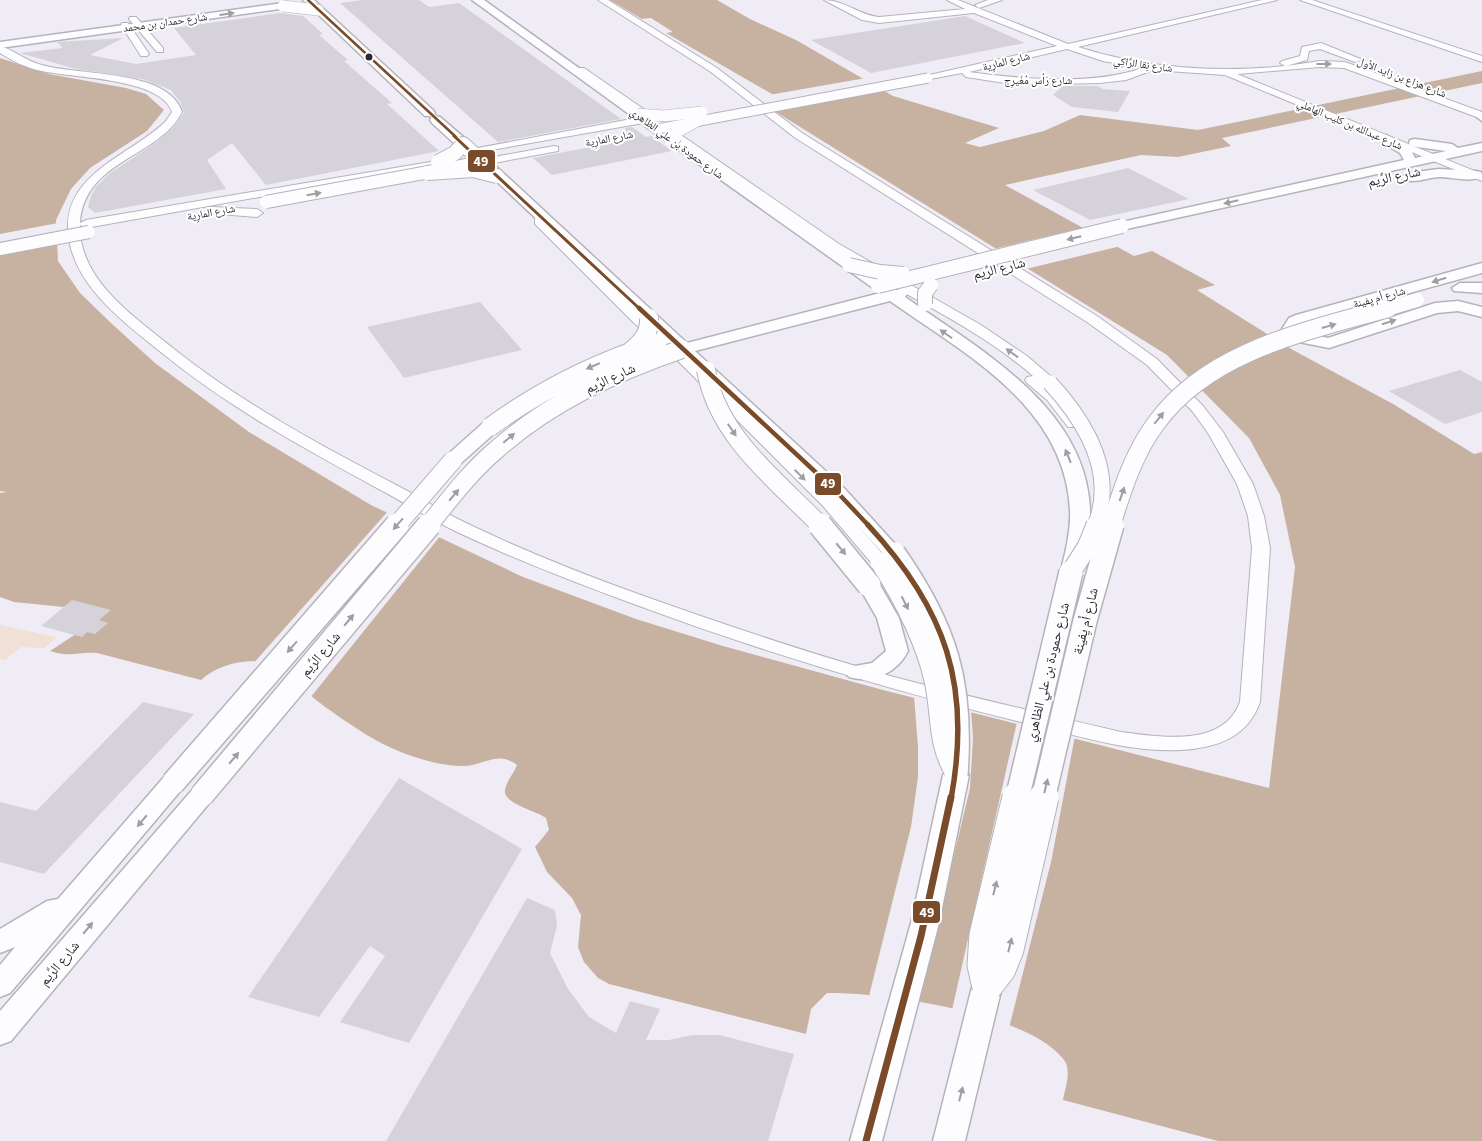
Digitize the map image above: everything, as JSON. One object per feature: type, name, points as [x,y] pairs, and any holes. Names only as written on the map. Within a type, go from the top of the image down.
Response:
[{"type":"main road","name":"شارع حمدان بن محمد","points":[[0,45],[99,31],[258,0]]},
{"type":"main road","name":"شارع حمودة بن علي الظاهري","points":[[477,0],[849,265],[892,290],[1000,372],[1028,396],[1050,422],[1069,457],[1080,498],[1081,527],[1072,572],[984,935],[981,955],[987,987],[949,1141]]},
{"type":"main road","name":"شارع حمدان بن محمد","points":[[0,36],[130,25],[313,3]]},
{"type":"main road","points":[[313,3],[678,347],[702,367],[858,513],[894,554],[917,586],[936,622],[954,677],[960,724],[956,775],[925,923],[866,1141]]},
{"type":"main road","points":[[637,114],[700,117]]},
{"type":"main road","points":[[672,140],[684,128],[700,117]]},
{"type":"main road","points":[[1386,139],[1408,153],[1412,163]]},
{"type":"main road","points":[[1415,143],[1482,153]]},
{"type":"main road","points":[[438,162],[455,153],[472,154]]},
{"type":"main road","name":"شارع الرِّيم","points":[[3,976],[82,892],[174,783],[460,454],[490,427],[535,396],[583,370],[678,347],[892,290],[1122,226],[1412,163],[1446,160],[1482,153]]},
{"type":"main road","name":"شارع الرِّيم","points":[[892,290],[933,279],[1393,177],[1446,160]]},
{"type":"main road","points":[[427,173],[472,170],[497,176]]},
{"type":"main road","points":[[1393,177],[1411,177],[1439,173],[1480,175]]},
{"type":"main road","points":[[849,265],[892,274],[933,279],[925,294],[925,304]]},
{"type":"main road","name":"شارع أم يِفينة","points":[[1482,268],[1302,318],[1295,321],[1290,329],[1300,337],[1329,343],[1435,308],[1458,306],[1482,312]]},
{"type":"main road","name":"شارع أم يِفينة","points":[[987,987],[1001,969],[1009,949],[1091,593],[1123,491],[1145,437],[1160,416],[1178,397],[1205,377],[1229,363],[1292,336],[1482,282]]},
{"type":"main road","points":[[1460,288],[1482,288]]},
{"type":"main road","points":[[649,318],[650,327],[638,356],[678,361],[702,367]]},
{"type":"main road","name":"شارع الرِّيم","points":[[0,1032],[473,472],[493,452],[526,425],[564,400],[605,379],[638,356]]},
{"type":"main road","points":[[702,367],[711,396],[741,442],[764,470],[823,528],[869,585],[888,618],[897,651],[886,665],[873,670],[857,672]]},
{"type":"main road","points":[[0,942],[37,923],[82,892]]},
{"type":"main road","points":[[3,976],[42,982]]},
{"type":"street","points":[[482,0],[652,124],[835,247],[984,333],[1071,405],[1085,427],[1099,461],[1102,478],[1102,502],[1096,530],[1082,558],[1072,572]]},
{"type":"street","points":[[0,49],[13,58],[46,69],[147,85],[174,102],[177,112],[170,125],[118,159],[90,185],[79,203],[74,231],[82,260],[99,289],[150,337],[202,378],[302,442],[468,531],[586,580],[857,672],[1121,738],[1179,745],[1202,741],[1225,732],[1244,718],[1250,702],[1262,548],[1256,516],[1245,484],[1215,432],[1198,409],[1172,382],[1126,342],[804,139],[769,115],[714,70],[602,0]]},
{"type":"street","points":[[828,0],[862,17],[875,20],[893,20],[979,9],[998,0]]},
{"type":"street","points":[[840,0],[880,16],[938,11],[940,14]]},
{"type":"street","name":"شارع نِقا الرَّاكِي","points":[[966,0],[1004,23],[1057,44],[1072,44],[1093,56],[1126,63],[1154,67],[1231,70],[1267,70],[1320,64],[1345,65]]},
{"type":"street","name":"شارع المارِية","points":[[923,76],[948,74],[985,66],[1251,0]]},
{"type":"street","name":"شارع المارِية","points":[[1072,44],[1274,0]]},
{"type":"street","points":[[1304,0],[1482,60]]},
{"type":"street","points":[[1316,0],[1362,13]]},
{"type":"street","points":[[1322,0],[1482,53]]},
{"type":"street","points":[[927,12],[951,6],[952,1]]},
{"type":"street","name":"شارع نِقا الرَّاكِي","points":[[952,1],[979,9],[1072,44],[1125,58],[1215,66]]},
{"type":"street","points":[[313,3],[472,154],[639,320],[678,347],[847,522],[880,562],[903,598],[921,639],[936,695],[943,749],[956,775]]},
{"type":"street","points":[[1004,23],[1008,28],[1027,37],[1026,46]]},
{"type":"street","points":[[130,25],[160,50]]},
{"type":"street","points":[[130,25],[144,54]]},
{"type":"street","name":"شارع المارِية","points":[[0,249],[427,173],[472,154],[700,117],[923,76],[1026,46],[1057,44]]},
{"type":"street","name":"شارع نِقا الرَّاكِي","points":[[1231,70],[1294,61],[1304,58],[1304,50],[1307,48],[1321,46]]},
{"type":"street","name":"شارع هزاع بن زايد الأول","points":[[1321,46],[1453,97],[1482,114]]},
{"type":"street","points":[[998,62],[1054,54],[1093,56]]},
{"type":"street","points":[[1120,80],[1132,69],[1126,63]]},
{"type":"street","name":"شارع هزاع بن زايد الأول","points":[[1345,65],[1437,100],[1482,114]]},
{"type":"street","name":"شارع رَأس مُغَيرِج","points":[[984,77],[981,72],[985,66]]},
{"type":"street","name":"شارع عبدالله بن كليب الهاملي","points":[[1215,66],[1263,81],[1297,95],[1386,139],[1446,160],[1480,175]]},
{"type":"street","name":"شارع رَأس مُغَيرِج","points":[[948,74],[1018,82],[1018,86],[1022,89],[1035,91],[1046,86],[1044,82],[1120,80],[1154,67]]},
{"type":"street","name":"شارع عبدالله بن كليب الهاملي","points":[[1231,70],[1286,97],[1356,124],[1415,143],[1446,160]]},
{"type":"street","points":[[1263,81],[1262,75],[1267,70]]},
{"type":"street","name":"شارع المارِية","points":[[581,144],[652,124]]},
{"type":"street","name":"شارع المارِية","points":[[472,154],[562,147]]},
{"type":"street","name":"شارع المارِية","points":[[0,239],[438,162]]},
{"type":"street","points":[[221,200],[232,193],[239,185]]},
{"type":"street","points":[[212,212],[257,213]]},
{"type":"street","name":"شارع حمودة بن علي الظاهري","points":[[892,290],[925,304],[1045,385],[1085,446],[1096,477],[1100,509],[1096,542],[1054,722]]},
{"type":"shaded area","points":[[610,0],[717,0],[750,19],[796,40],[893,96],[999,128],[965,143],[980,147],[1044,131],[1080,115],[1198,130],[1482,71],[1482,83],[1222,138],[1231,146],[1178,157],[1141,155],[1005,185],[1134,256],[1152,251],[1215,285],[1197,290],[1293,350],[1393,404],[1474,454],[1482,452],[1482,1141],[1218,1141],[1063,1100],[1068,1069],[1064,1060],[1046,1044],[1020,1030],[989,1018],[953,1008],[882,996],[827,993],[811,1009],[806,1034],[609,984],[598,978],[584,962],[578,947],[581,915],[572,898],[547,872],[535,847],[549,830],[546,818],[521,807],[506,795],[505,790],[508,781],[517,765],[510,761],[497,759],[470,765],[453,766],[432,762],[401,752],[375,740],[345,721],[310,695],[283,669],[272,664],[253,661],[234,663],[208,674],[201,680],[97,653],[64,654],[50,651],[82,630],[74,608],[14,602],[0,597],[0,493],[7,492],[0,491],[0,58],[49,74],[126,88],[146,94],[164,110],[147,131],[90,168],[71,189],[56,220],[58,261],[80,293],[155,363],[249,432],[371,505],[523,577],[636,619],[723,646],[883,690],[1269,788],[1295,567],[1280,495],[1249,438],[1167,355],[776,112],[791,105],[666,33],[673,32],[651,18],[642,19]]},
{"type":"shaded area","points":[[0,625],[57,637],[44,648],[21,647],[5,660],[0,659]]},
{"type":"pier","points":[[866,78],[887,90],[786,105],[769,95]]},
{"type":"pier","points":[[58,223],[59,244],[0,255],[0,234]]},
{"type":"pier","points":[[1087,227],[1121,246],[1026,269],[993,249]]},
{"type":"pier","points":[[389,510],[441,535],[310,698],[290,678],[272,666],[252,665]]},
{"type":"pier","points":[[914,696],[971,710],[973,738],[970,788],[919,1003],[869,996],[911,827],[918,777]]},
{"type":"pier","points":[[1017,722],[1075,736],[1051,862],[1009,1028],[952,1010]]},
{"type":"building","points":[[363,0],[419,0],[429,7],[459,3],[621,119],[498,142],[340,3]]},
{"type":"building","points":[[280,13],[303,16],[323,34],[319,35],[348,60],[344,61],[392,103],[387,104],[439,151],[266,185],[232,143],[207,160],[226,189],[95,213],[88,207],[96,187],[109,174],[158,141],[173,128],[184,113],[180,102],[171,90],[142,79],[76,69],[20,53],[63,48],[57,42],[123,38],[90,55],[136,64],[196,55],[174,28]]},
{"type":"building","points":[[965,16],[1025,43],[871,73],[811,40]]},
{"type":"building","points":[[1063,86],[1097,86],[1103,89],[1130,91],[1118,112],[1072,107],[1053,95]]},
{"type":"building","points":[[632,127],[646,137],[651,136],[672,151],[552,175],[533,158],[627,140],[625,128]]},
{"type":"building","points":[[1128,168],[1189,199],[1090,220],[1033,190]]},
{"type":"building","points":[[480,302],[522,350],[404,378],[367,327]]},
{"type":"building","points":[[1460,370],[1482,382],[1482,412],[1445,424],[1389,391]]},
{"type":"building","points":[[72,600],[111,610],[99,620],[108,623],[95,634],[87,632],[82,637],[41,626]]},
{"type":"building","points":[[143,702],[194,714],[44,874],[0,862],[0,802],[36,811]]},
{"type":"building","points":[[399,778],[522,849],[409,1043],[340,1022],[385,956],[370,946],[319,1017],[248,997]]},
{"type":"building","points":[[527,898],[555,910],[557,926],[550,953],[568,989],[589,1017],[616,1033],[630,1001],[660,1009],[646,1040],[669,1040],[692,1035],[719,1035],[794,1054],[768,1141],[386,1141]]},
{"type":"transit line","name":"49","points":[[308,0],[837,492],[889,549],[919,590],[931,612],[942,635],[956,685],[958,738],[953,789],[921,936],[866,1141]]}]
